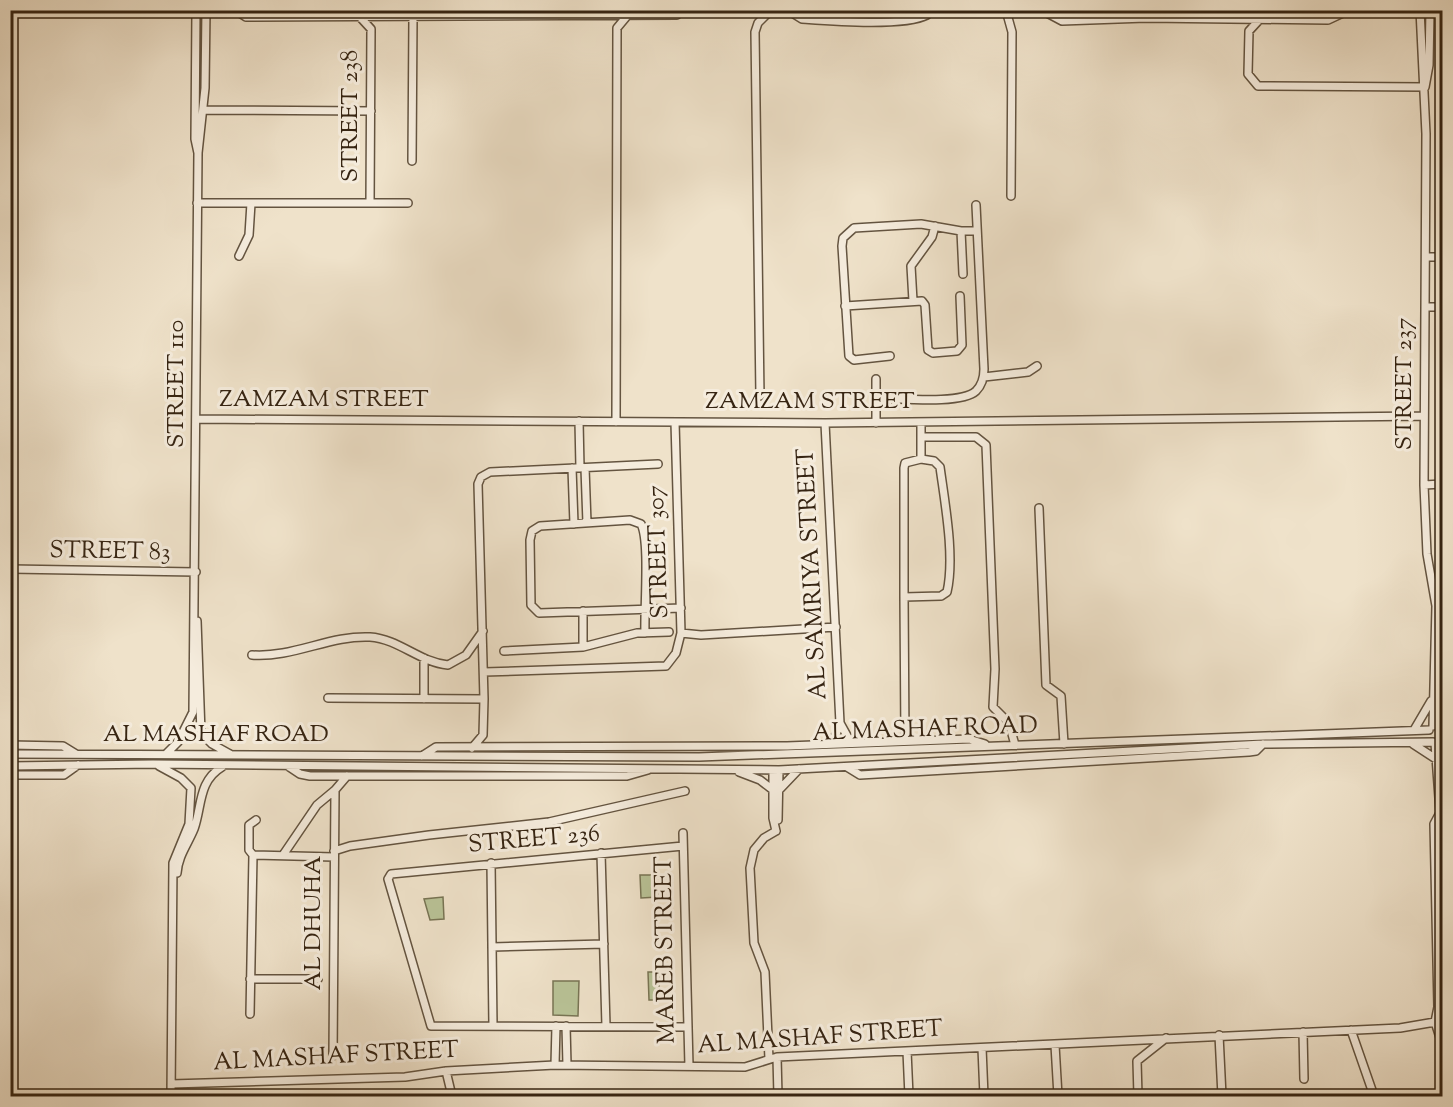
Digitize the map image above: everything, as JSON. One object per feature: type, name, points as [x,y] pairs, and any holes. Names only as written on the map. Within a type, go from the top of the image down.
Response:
[{"type":"street","name":"STREET 110","points":[[196,10],[195,140],[198,153]]},
{"type":"street","name":"STREET 110","points":[[167,753],[178,742],[193,712],[192,657],[196,616],[197,203],[198,153],[204,110],[206,10]]},
{"type":"street","points":[[235,10],[246,17],[578,13],[627,16],[683,15],[697,11]]},
{"type":"street","points":[[634,10],[768,13],[1008,12],[1024,14],[1420,11],[1443,13]]},
{"type":"street","points":[[750,11],[755,37],[760,396]]},
{"type":"street","name":"STREET 237","points":[[1420,11],[1421,65],[1425,87],[1424,485],[1427,554],[1436,606],[1435,680],[1429,737],[1439,743]]},
{"type":"street","points":[[1008,12],[1012,32],[1011,196]]},
{"type":"street","name":"STREET 237","points":[[1425,87],[1429,65],[1430,12]]},
{"type":"street","points":[[755,37],[758,23],[768,13]]},
{"type":"street","points":[[1047,13],[1062,21],[1239,18],[1328,20],[1344,13]]},
{"type":"street","points":[[1012,32],[1024,14]]},
{"type":"street","points":[[412,161],[414,16]]},
{"type":"street","points":[[606,16],[617,28]]},
{"type":"street","points":[[616,422],[617,28],[627,16]]},
{"type":"street","name":"STREET 238","points":[[360,17],[371,29],[370,203]]},
{"type":"street","name":"STREET 238","points":[[371,29],[384,17]]},
{"type":"street","points":[[1239,18],[1249,30],[1248,74],[1254,84],[1262,87],[1425,87]]},
{"type":"street","points":[[1249,30],[1260,18]]},
{"type":"street","points":[[204,110],[371,111]]},
{"type":"street","points":[[197,203],[408,203]]},
{"type":"street","points":[[239,256],[249,235],[251,203]]},
{"type":"street","points":[[876,398],[961,397],[976,391],[984,377],[976,205]]},
{"type":"street","points":[[891,356],[851,358],[845,306],[842,246],[848,232],[854,228],[921,224],[961,231],[977,231]]},
{"type":"street","points":[[913,301],[911,266],[932,237],[935,226]]},
{"type":"street","points":[[961,231],[963,274]]},
{"type":"street","points":[[1426,257],[1443,257]]},
{"type":"street","points":[[845,306],[913,301],[925,303],[929,351],[957,351],[962,345],[960,296]]},
{"type":"street","points":[[1425,307],[1443,307]]},
{"type":"street","points":[[984,377],[1028,372],[1037,366]]},
{"type":"street","points":[[876,379],[876,423]]},
{"type":"street","name":"ZAMZAM STREET","points":[[196,419],[876,423],[1424,416]]},
{"type":"street","points":[[579,422],[587,523]]},
{"type":"street","name":"STREET 307","points":[[675,422],[681,633],[694,635],[836,627]]},
{"type":"street","points":[[921,422],[921,459]]},
{"type":"street","name":"AL SAMRIYA STREET","points":[[825,423],[840,723],[836,735],[828,744]]},
{"type":"street","points":[[921,437],[976,437],[985,443],[994,653],[993,701],[995,711],[1007,721],[1015,745]]},
{"type":"street","points":[[904,597],[941,596],[947,592],[949,584],[948,535],[940,467],[934,461],[911,460],[905,463],[903,468],[902,638],[905,741]]},
{"type":"street","name":"STREET 307","points":[[483,631],[478,484],[481,477],[490,472],[658,464]]},
{"type":"street","points":[[572,468],[574,524]]},
{"type":"street","points":[[1424,485],[1443,484]]},
{"type":"street","points":[[1039,508],[1046,685],[1061,696],[1064,744]]},
{"type":"street","points":[[645,633],[644,609],[643,528],[634,520],[540,526],[530,535],[531,605],[536,612],[583,611],[644,609],[681,608]]},
{"type":"street","name":"STREET 83","points":[[10,571],[196,572]]},
{"type":"street","points":[[583,611],[583,647]]},
{"type":"street","name":"STREET 110","points":[[196,616],[199,635],[201,733],[212,744],[233,755]]},
{"type":"street","points":[[252,655],[281,654],[368,637],[392,642],[441,664],[454,663],[472,647],[483,631]]},
{"type":"street","points":[[472,748],[483,735],[483,631]]},
{"type":"street","points":[[504,651],[583,647],[645,633],[669,633]]},
{"type":"street","points":[[484,672],[666,666],[676,653],[681,633]]},
{"type":"street","points":[[424,658],[424,699]]},
{"type":"street","name":"STREET 237","points":[[1435,680],[1442,706],[1443,725]]},
{"type":"street","points":[[1414,730],[1423,717],[1432,695]]},
{"type":"street","points":[[327,698],[484,699]]},
{"type":"street","name":"AL SAMRIYA STREET","points":[[840,723],[851,743]]},
{"type":"street","name":"AL MASHAF ROAD","points":[[10,754],[699,757],[1414,730],[1443,725]]},
{"type":"street","points":[[1000,745],[1010,728]]},
{"type":"street","points":[[483,735],[496,747]]},
{"type":"street","name":"AL MASHAF ROAD","points":[[422,756],[436,747],[828,744],[969,739],[987,745]]},
{"type":"street","points":[[1408,742],[1420,747],[1436,759]]},
{"type":"street","points":[[1439,743],[1436,759],[1441,810],[1434,828],[1438,1007],[1435,1022],[1440,1030],[1443,1044]]},
{"type":"street","name":"AL MASHAF ROAD","points":[[10,766],[153,764],[776,770],[1263,744],[1439,743]]},
{"type":"street","points":[[10,745],[63,746],[76,754]]},
{"type":"street","points":[[684,746],[699,757]]},
{"type":"street","points":[[153,764],[176,775],[191,788],[189,824],[173,863],[175,905]]},
{"type":"street","points":[[10,775],[64,775],[78,765]]},
{"type":"street","points":[[171,1096],[173,950],[178,863],[194,828],[197,807],[208,780],[223,766]]},
{"type":"street","name":"AL MASHAF ROAD","points":[[288,766],[300,774],[322,776],[627,776],[651,768]]},
{"type":"street","points":[[365,776],[383,766]]},
{"type":"street","points":[[776,791],[801,768]]},
{"type":"street","points":[[734,770],[760,780],[776,791]]},
{"type":"street","points":[[769,1059],[765,972],[754,943],[750,868],[754,850],[764,838],[776,831],[776,770]]},
{"type":"street","points":[[322,776],[335,790]]},
{"type":"street","points":[[283,855],[317,805],[347,776]]},
{"type":"street","name":"AL DHUHA","points":[[333,1056],[335,790]]},
{"type":"street","points":[[253,855],[334,854],[350,846],[549,822],[685,791]]},
{"type":"street","points":[[250,1014],[253,855],[249,850],[249,825],[256,820]]},
{"type":"street","name":"MAREB STREET","points":[[683,833],[688,1066]]},
{"type":"street","name":"STREET 236","points":[[493,1026],[431,1026],[388,875],[491,863],[683,846]]},
{"type":"street","points":[[601,853],[606,1026]]},
{"type":"street","points":[[491,863],[493,1026],[687,1027]]},
{"type":"street","points":[[492,947],[604,944]]},
{"type":"street","points":[[250,979],[318,979]]},
{"type":"street","name":"AL MASHAF STREET","points":[[171,1084],[405,1077],[446,1071],[555,1065],[745,1067],[777,1057],[1400,1028],[1435,1022]]},
{"type":"street","points":[[555,1065],[556,1026]]},
{"type":"street","points":[[566,1026],[567,1065]]},
{"type":"street","points":[[1351,1030],[1374,1096]]},
{"type":"street","points":[[1304,1032],[1304,1079]]},
{"type":"street","points":[[1219,1035],[1222,1096]]},
{"type":"street","points":[[1138,1096],[1137,1061],[1166,1038]]},
{"type":"street","points":[[1055,1045],[1058,1096]]},
{"type":"street","points":[[982,1048],[984,1096]]},
{"type":"street","points":[[907,1051],[909,1096]]},
{"type":"street","points":[[777,1057],[778,1096]]},
{"type":"street","points":[[446,1071],[452,1096]]},
{"type":"green space","points":[[640,875],[657,875],[658,897],[641,898]]},
{"type":"green space","points":[[443,897],[444,919],[430,920],[424,899]]},
{"type":"green space","points":[[648,972],[659,972],[659,1000],[649,1000]]},
{"type":"green space","points":[[553,981],[579,981],[578,1016],[553,1015]]}]
